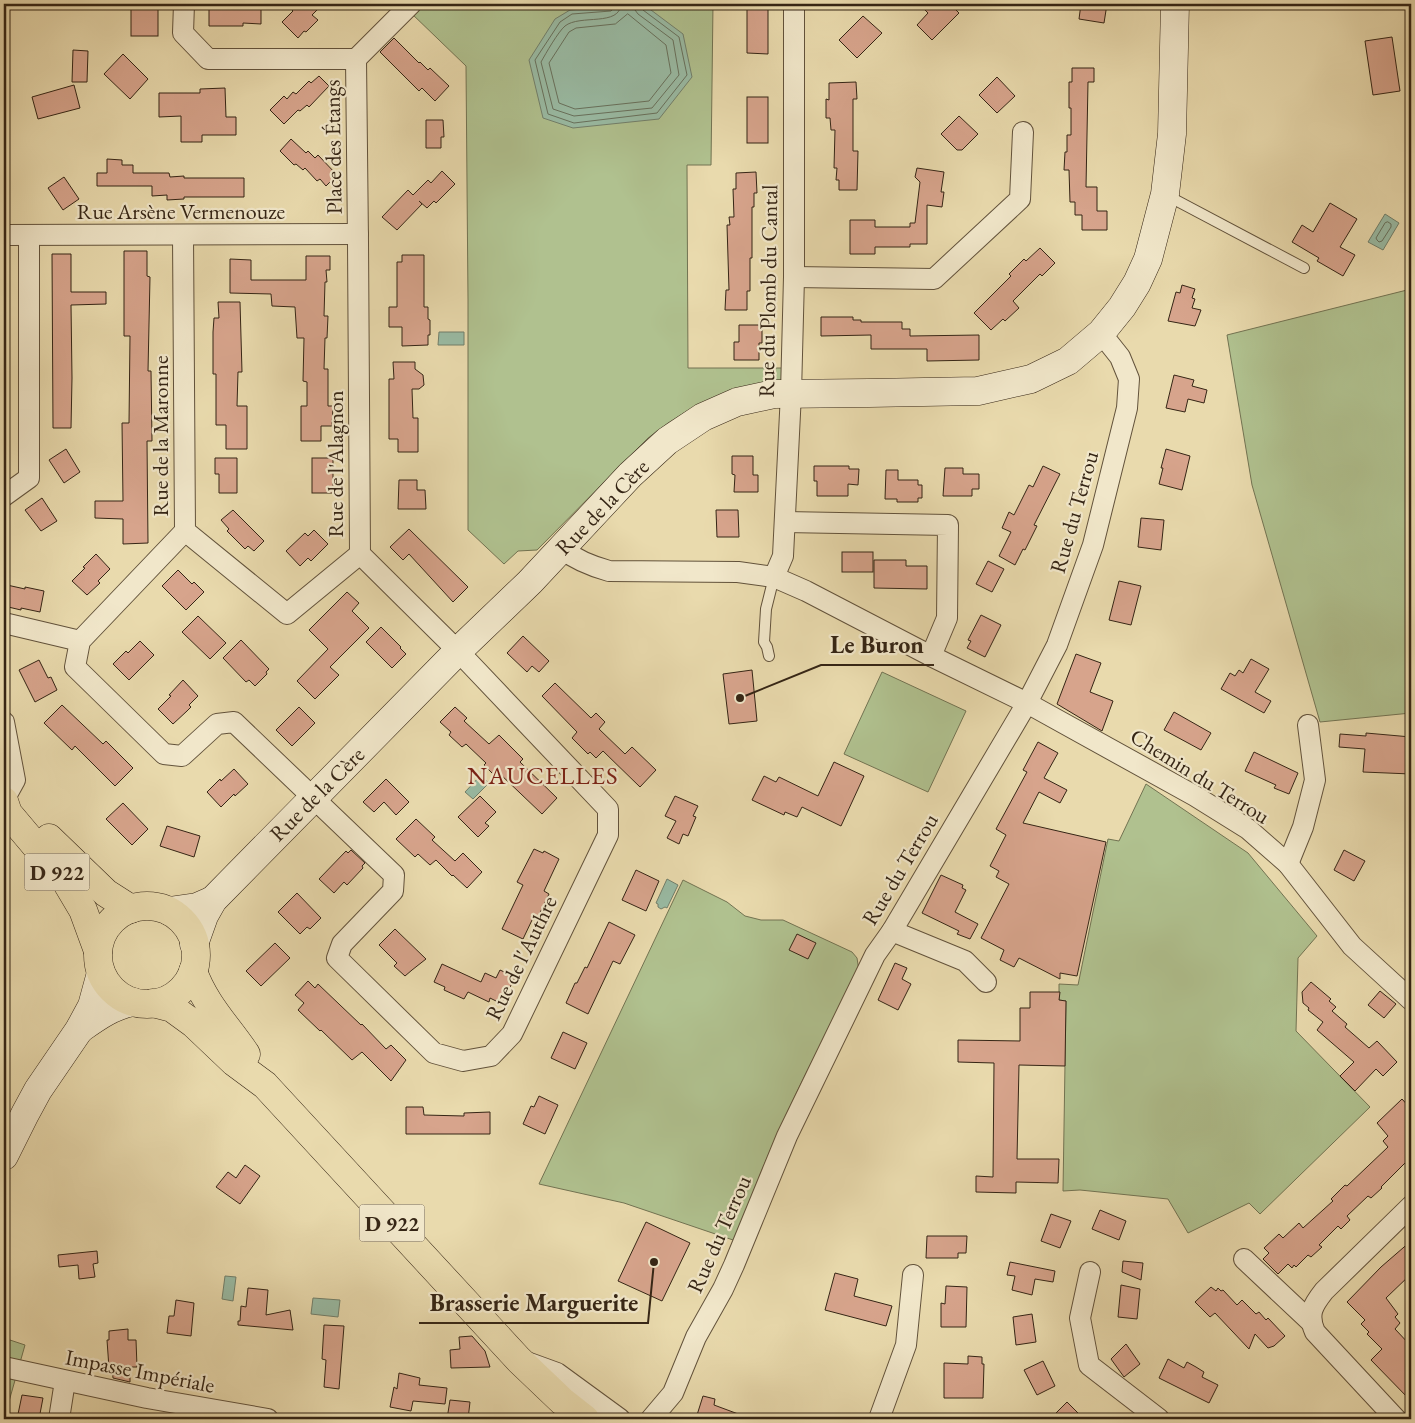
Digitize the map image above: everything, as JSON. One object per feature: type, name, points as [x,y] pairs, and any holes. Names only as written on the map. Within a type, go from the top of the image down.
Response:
[{"type":"main road","name":"D 922","points":[[4,801],[16,806],[106,893],[131,909]]},
{"type":"main road","name":"D 922","points":[[4,801],[8,813],[67,883],[83,910],[100,962]]},
{"type":"main road","points":[[142,906],[169,911],[185,925],[191,934],[193,957],[185,985],[179,992],[170,997],[143,1002],[117,993],[110,987],[100,962],[101,939],[110,923],[131,909],[142,906]]},
{"type":"main road","name":"D 922","points":[[193,957],[198,984],[213,1011],[244,1052],[265,1086]]},
{"type":"main road","name":"D 922","points":[[143,1002],[172,1008],[194,1024],[234,1062],[265,1086],[519,1360],[562,1401],[586,1419]]},
{"type":"street","points":[[184,4],[183,33],[208,59],[356,59],[411,4]]},
{"type":"street","name":"Rue de la Cère","points":[[193,957],[204,916],[213,900],[562,548],[630,475],[667,441],[703,417],[737,402],[774,394],[978,391],[1031,379],[1068,361],[1101,333],[1122,308],[1137,283],[1148,259],[1165,194],[1172,134],[1174,4]]},
{"type":"street","name":"Rue du Plomb du Cantal","points":[[774,577],[783,556],[791,393],[800,6]]},
{"type":"street","name":"Place des Étangs","points":[[356,59],[358,234]]},
{"type":"street","points":[[794,277],[934,279],[1020,199],[1023,132]]},
{"type":"street","name":"Rue Arsène Vermenouze","points":[[4,235],[358,234]]},
{"type":"street","name":"Rue de l'Alagnon","points":[[358,234],[360,554],[458,652]]},
{"type":"street","points":[[4,496],[29,478],[29,235]]},
{"type":"street","name":"Rue de la Maronne","points":[[183,235],[185,531],[287,614],[360,554]]},
{"type":"street","name":"Rue du Terrou","points":[[651,1419],[673,1393],[696,1337],[734,1265],[787,1136],[875,955],[892,931],[1027,703],[1056,645],[1093,545],[1127,408],[1129,379],[1120,357],[1101,333]]},
{"type":"street","points":[[785,522],[948,525],[947,618],[931,656]]},
{"type":"street","points":[[185,531],[80,641],[75,667],[164,754],[182,756],[217,724],[234,722],[314,797]]},
{"type":"street","name":"Chemin du Terrou","points":[[562,548],[570,555],[590,566],[609,571],[738,572],[774,577],[806,591],[1027,703],[1195,796],[1248,829],[1288,864],[1352,946],[1410,996]]},
{"type":"street","points":[[4,624],[80,641]]},
{"type":"street","name":"Rue de l'Authre","points":[[314,797],[394,875],[393,891],[342,944],[337,958],[434,1053],[463,1061],[491,1056],[512,1034],[608,835],[608,809],[458,652]]},
{"type":"street","points":[[4,722],[15,780],[4,801]]},
{"type":"street","points":[[1288,864],[1303,827],[1315,780],[1308,725]]},
{"type":"street","name":"Rue de la Cère","points":[[169,911],[197,907],[213,900]]},
{"type":"street","points":[[892,931],[965,961],[986,982]]},
{"type":"street","points":[[4,1156],[38,1090],[79,1030],[92,1006],[100,962]]},
{"type":"street","points":[[79,1030],[104,1012],[120,1005],[143,1002]]},
{"type":"street","points":[[1310,1322],[1314,1304],[1324,1291],[1411,1206]]},
{"type":"street","points":[[1244,1259],[1310,1322],[1314,1332],[1396,1419]]},
{"type":"street","points":[[1090,1272],[1080,1318],[1089,1365],[1159,1419]]},
{"type":"street","points":[[879,1419],[906,1345],[912,1276]]},
{"type":"street","points":[[519,1360],[557,1372],[620,1419]]},
{"type":"street","name":"Impasse Impériale","points":[[4,1367],[147,1398],[268,1419]]},
{"type":"street","points":[[59,1419],[65,1381]]},
{"type":"lane","points":[[1165,194],[1304,268]]},
{"type":"lane","points":[[769,656],[764,642],[766,609],[774,577]]},
{"type":"shaded area","points":[[418,4],[713,4],[711,165],[687,165],[688,368],[783,368],[782,383],[721,395],[687,411],[668,423],[648,438],[537,550],[518,551],[504,564],[468,530],[466,66],[410,12]]},
{"type":"shaded area","points":[[1411,289],[1411,713],[1320,722],[1252,485],[1227,335]]},
{"type":"shaded area","points":[[882,672],[966,711],[928,792],[844,754]]},
{"type":"shaded area","points":[[1146,784],[1248,853],[1317,936],[1298,958],[1296,1031],[1370,1107],[1260,1214],[1249,1203],[1188,1233],[1168,1199],[1080,1190],[1063,1191],[1066,1001],[1059,1000],[1059,984],[1078,985],[1108,839],[1119,841]]},
{"type":"shaded area","points":[[683,880],[727,902],[745,916],[761,920],[783,920],[852,952],[857,958],[859,971],[791,1103],[761,1171],[736,1241],[624,1203],[539,1184]]},
{"type":"shaded area","points":[[4,1338],[25,1345],[4,1419]]},
{"type":"water","points":[[643,4],[683,34],[692,77],[659,119],[573,128],[543,118],[529,60],[555,19],[570,10]]},
{"type":"water","points":[[1385,214],[1399,223],[1383,250],[1368,242]]},
{"type":"water","points":[[439,332],[464,332],[464,345],[438,345]]},
{"type":"water","points":[[481,775],[489,783],[473,799],[465,792]]},
{"type":"water","points":[[667,879],[678,885],[667,908],[661,909],[656,903]]},
{"type":"water","points":[[225,1276],[236,1277],[233,1301],[222,1299]]},
{"type":"water","points":[[313,1298],[340,1300],[338,1317],[311,1314]]},
{"type":"building","points":[[131,4],[158,4],[158,36],[131,36]]},
{"type":"building","points":[[209,4],[261,4],[261,24],[243,23],[243,26],[209,26]]},
{"type":"building","points":[[286,4],[323,4],[312,15],[318,20],[298,38],[282,22],[293,11]]},
{"type":"building","points":[[919,4],[950,4],[959,13],[932,40],[917,25],[928,13]]},
{"type":"building","points":[[1081,4],[1107,4],[1104,23],[1079,19]]},
{"type":"building","points":[[747,8],[768,8],[768,54],[747,53]]},
{"type":"building","points":[[863,16],[882,33],[857,58],[839,40]]},
{"type":"building","points":[[1392,37],[1400,91],[1373,95],[1365,41]]},
{"type":"building","points":[[394,38],[419,63],[428,70],[430,68],[449,86],[435,101],[422,88],[419,91],[380,52]]},
{"type":"building","points":[[73,50],[88,51],[87,82],[72,82]]},
{"type":"building","points":[[123,54],[148,79],[130,99],[104,74]]},
{"type":"building","points":[[1072,68],[1094,68],[1094,82],[1088,82],[1086,187],[1097,187],[1097,211],[1107,211],[1107,230],[1082,230],[1082,215],[1075,215],[1075,202],[1070,202],[1069,170],[1064,170],[1067,135],[1071,135],[1069,82],[1072,82]]},
{"type":"building","points":[[319,76],[329,86],[309,107],[307,105],[300,111],[298,110],[284,124],[270,110],[284,96],[287,99],[293,92],[296,94],[309,81],[311,83]]},
{"type":"building","points":[[997,77],[1015,96],[997,113],[979,95]]},
{"type":"building","points":[[856,82],[857,99],[853,99],[853,151],[858,151],[857,190],[839,190],[839,180],[836,180],[837,168],[834,168],[835,130],[831,130],[830,118],[826,118],[826,99],[829,100],[829,83]]},
{"type":"building","points":[[74,85],[80,108],[38,119],[32,97]]},
{"type":"building","points":[[225,88],[226,117],[236,117],[236,135],[202,135],[202,142],[181,142],[181,116],[159,117],[159,93],[200,93],[200,89]]},
{"type":"building","points":[[747,97],[768,97],[768,143],[747,143]]},
{"type":"building","points":[[959,116],[978,134],[962,150],[957,150],[941,134]]},
{"type":"building","points":[[426,120],[443,120],[444,137],[441,137],[441,148],[426,148]]},
{"type":"building","points":[[291,139],[306,153],[308,151],[315,158],[318,155],[337,175],[326,186],[320,179],[317,181],[305,168],[303,170],[296,164],[294,165],[280,151]]},
{"type":"building","points":[[107,159],[122,160],[122,165],[133,165],[133,173],[169,173],[170,177],[184,176],[184,178],[244,178],[244,197],[184,197],[184,199],[167,200],[167,195],[152,196],[152,186],[97,186],[97,173],[107,173]]},
{"type":"building","points":[[917,168],[944,172],[941,192],[944,192],[942,207],[927,205],[927,244],[910,244],[910,247],[875,247],[875,254],[850,254],[850,220],[875,220],[875,227],[910,227],[910,223],[915,223],[920,182],[915,177]]},
{"type":"building","points":[[442,171],[455,184],[436,203],[434,201],[427,208],[419,201],[422,204],[397,230],[382,217],[408,190],[413,195],[428,180],[431,183]]},
{"type":"building","points":[[756,172],[757,193],[754,193],[754,207],[752,207],[752,258],[750,258],[750,291],[747,291],[747,310],[725,310],[726,290],[729,290],[727,225],[730,225],[729,217],[734,217],[733,189],[736,189],[736,173]]},
{"type":"building","points":[[64,177],[79,199],[63,210],[48,188]]},
{"type":"building","points":[[1330,203],[1357,219],[1340,247],[1355,255],[1343,276],[1317,261],[1319,258],[1292,242],[1302,225],[1313,232]]},
{"type":"building","points":[[1040,248],[1055,263],[1042,276],[1040,274],[1013,301],[1019,308],[1005,321],[1003,319],[991,330],[974,313],[1011,276],[1009,274],[1024,259],[1026,261]]},
{"type":"building","points":[[124,251],[147,251],[147,276],[150,277],[148,371],[151,371],[152,441],[147,441],[148,543],[123,544],[123,519],[95,518],[95,501],[123,501],[122,423],[129,423],[130,336],[124,336]]},
{"type":"building","points":[[52,254],[71,254],[71,292],[106,292],[106,304],[71,305],[71,428],[53,428]]},
{"type":"building","points":[[402,255],[424,255],[424,307],[428,307],[428,319],[430,320],[428,345],[402,346],[402,327],[389,327],[389,307],[397,307],[397,262],[402,262]]},
{"type":"building","points":[[306,256],[330,256],[330,270],[326,270],[327,282],[325,282],[324,316],[328,316],[324,369],[328,369],[328,406],[333,406],[332,426],[321,426],[321,441],[301,441],[301,406],[307,406],[307,382],[303,381],[304,338],[297,338],[295,307],[272,306],[271,294],[230,293],[230,259],[251,260],[251,280],[306,280]]},
{"type":"building","points":[[1182,285],[1195,289],[1192,298],[1195,299],[1192,308],[1201,310],[1195,326],[1168,321],[1176,292],[1180,293]]},
{"type":"building","points":[[218,302],[240,302],[242,372],[238,372],[237,406],[247,406],[247,449],[226,449],[226,425],[216,425],[216,374],[213,374],[213,332],[214,318],[219,318]]},
{"type":"building","points":[[821,317],[853,317],[853,320],[861,320],[861,322],[902,322],[902,329],[910,329],[910,336],[979,335],[979,360],[927,361],[927,349],[871,349],[871,335],[821,336]]},
{"type":"building","points":[[739,325],[762,325],[762,343],[759,343],[759,360],[734,360],[734,342],[739,342]]},
{"type":"building","points":[[393,362],[415,362],[415,369],[423,375],[424,385],[419,389],[412,389],[413,418],[418,418],[418,452],[398,452],[398,439],[389,439],[389,379],[394,379]]},
{"type":"building","points":[[1174,375],[1194,380],[1192,386],[1207,390],[1204,403],[1188,399],[1185,412],[1166,408]]},
{"type":"building","points":[[66,449],[80,472],[64,483],[49,460]]},
{"type":"building","points":[[1166,449],[1190,456],[1182,490],[1159,484]]},
{"type":"building","points":[[732,456],[753,456],[753,475],[758,475],[758,492],[734,492],[735,475],[732,474]]},
{"type":"building","points":[[215,458],[237,458],[237,493],[219,493],[219,474],[215,474]]},
{"type":"building","points":[[312,458],[333,458],[333,493],[312,493]]},
{"type":"building","points":[[814,466],[849,466],[849,469],[859,469],[858,485],[848,484],[848,496],[817,496]]},
{"type":"building","points":[[1043,466],[1060,474],[1034,525],[1037,526],[1015,565],[999,556],[1011,532],[1002,528],[1009,512],[1014,515],[1029,485],[1033,487]]},
{"type":"building","points":[[945,468],[963,468],[963,474],[979,474],[979,489],[972,489],[972,496],[943,496]]},
{"type":"building","points":[[886,470],[898,470],[898,480],[918,480],[918,485],[922,485],[922,498],[918,498],[918,502],[897,502],[897,499],[885,499]]},
{"type":"building","points":[[399,480],[417,480],[417,490],[425,490],[426,509],[398,509]]},
{"type":"building","points":[[42,498],[57,521],[41,531],[25,510]]},
{"type":"building","points":[[233,510],[264,541],[254,551],[248,546],[245,549],[227,531],[229,529],[221,520]]},
{"type":"building","points":[[716,510],[738,510],[739,537],[717,537]]},
{"type":"building","points":[[1141,518],[1164,520],[1161,550],[1138,547]]},
{"type":"building","points":[[409,529],[468,587],[453,602],[409,554],[403,560],[390,547]]},
{"type":"building","points":[[314,530],[328,544],[311,561],[308,558],[300,566],[286,551],[305,533],[308,536]]},
{"type":"building","points":[[842,552],[873,552],[873,572],[842,572]]},
{"type":"building","points":[[96,554],[110,569],[98,581],[100,583],[87,595],[72,581]]},
{"type":"building","points":[[874,560],[906,560],[906,566],[927,566],[927,589],[874,588]]},
{"type":"building","points":[[988,561],[1004,569],[992,592],[976,584]]},
{"type":"building","points":[[178,570],[192,584],[194,582],[204,592],[186,610],[162,586]]},
{"type":"building","points":[[1119,581],[1141,586],[1131,625],[1109,620]]},
{"type":"building","points":[[7,585],[44,591],[40,612],[4,606]]},
{"type":"building","points":[[347,592],[359,603],[352,611],[369,628],[330,667],[339,675],[315,699],[297,681],[328,649],[309,630]]},
{"type":"building","points":[[981,615],[1001,625],[985,657],[967,648],[971,641],[968,640]]},
{"type":"building","points":[[198,616],[226,643],[210,659],[182,632]]},
{"type":"building","points":[[381,627],[406,654],[392,668],[366,642]]},
{"type":"building","points":[[523,636],[549,661],[539,672],[532,666],[527,672],[507,653]]},
{"type":"building","points":[[241,640],[269,669],[266,672],[267,674],[255,686],[249,680],[246,682],[223,658]]},
{"type":"building","points":[[140,641],[154,655],[129,680],[113,664]]},
{"type":"building","points":[[1076,654],[1101,663],[1090,692],[1113,701],[1102,731],[1057,704]]},
{"type":"building","points":[[1251,659],[1269,669],[1255,692],[1271,701],[1264,713],[1221,689],[1230,673],[1235,676],[1239,670],[1243,673]]},
{"type":"building","points":[[39,660],[48,678],[51,677],[57,690],[35,702],[19,670]]},
{"type":"building","points":[[752,670],[757,721],[729,724],[723,674]]},
{"type":"building","points":[[183,680],[198,696],[189,705],[191,707],[173,724],[158,709]]},
{"type":"building","points":[[555,683],[591,718],[596,713],[605,722],[599,729],[625,754],[632,747],[656,770],[640,787],[603,751],[596,758],[590,752],[588,754],[572,738],[577,732],[542,696]]},
{"type":"building","points":[[62,705],[103,744],[106,741],[133,768],[115,786],[75,746],[72,750],[44,723]]},
{"type":"building","points":[[299,707],[315,723],[292,746],[276,730]]},
{"type":"building","points":[[455,707],[467,718],[464,721],[489,744],[499,735],[523,759],[520,762],[557,798],[542,814],[499,773],[495,776],[484,765],[486,763],[466,744],[462,747],[449,735],[451,732],[440,722]]},
{"type":"building","points":[[1174,712],[1211,733],[1201,750],[1164,730]]},
{"type":"building","points":[[1366,733],[1411,737],[1411,774],[1363,772],[1365,749],[1339,747],[1340,734],[1366,736]]},
{"type":"building","points":[[1038,742],[1058,753],[1044,778],[1067,790],[1060,803],[1039,792],[1023,823],[1106,842],[1077,976],[1060,973],[1060,979],[1019,958],[1014,967],[1000,960],[1004,950],[981,938],[1009,884],[996,877],[999,871],[990,866],[1006,835],[996,829],[1027,772],[1023,770]]},
{"type":"building","points":[[1254,752],[1298,773],[1289,794],[1274,788],[1276,785],[1245,771]]},
{"type":"building","points":[[834,762],[864,776],[841,826],[802,807],[797,817],[785,812],[784,815],[752,800],[764,776],[776,782],[779,777],[818,796]]},
{"type":"building","points":[[234,769],[248,784],[221,807],[207,792]]},
{"type":"building","points":[[386,779],[409,802],[396,815],[384,802],[374,812],[363,802]]},
{"type":"building","points":[[480,796],[496,812],[485,823],[489,826],[478,837],[458,817]]},
{"type":"building","points":[[675,796],[698,806],[693,816],[696,817],[688,836],[683,834],[679,844],[667,838],[676,821],[665,816]]},
{"type":"building","points":[[123,803],[148,829],[132,845],[106,819]]},
{"type":"building","points":[[416,819],[435,837],[432,840],[455,861],[463,853],[482,872],[467,888],[436,860],[430,865],[418,854],[415,857],[396,839]]},
{"type":"building","points":[[167,826],[200,836],[194,857],[160,846]]},
{"type":"building","points":[[534,849],[543,853],[544,851],[559,859],[544,891],[549,894],[537,919],[533,918],[523,939],[502,929],[523,885],[517,882]]},
{"type":"building","points":[[351,850],[365,863],[362,866],[363,868],[347,885],[344,882],[334,893],[319,879],[346,851],[348,853]]},
{"type":"building","points":[[1344,850],[1365,861],[1354,881],[1334,870]]},
{"type":"building","points":[[636,870],[659,881],[646,911],[622,900]]},
{"type":"building","points":[[941,875],[963,885],[962,888],[966,890],[955,912],[978,924],[970,939],[957,934],[959,931],[922,913]]},
{"type":"building","points":[[297,893],[321,918],[310,929],[307,927],[300,934],[278,912]]},
{"type":"building","points":[[609,922],[635,935],[620,964],[613,961],[588,1014],[566,1003],[575,983],[577,983],[585,967],[587,968]]},
{"type":"building","points":[[395,929],[426,959],[405,976],[394,966],[397,963],[379,945]]},
{"type":"building","points":[[797,934],[816,943],[808,959],[789,950]]},
{"type":"building","points":[[275,943],[290,958],[261,986],[246,971]]},
{"type":"building","points":[[895,963],[907,968],[902,979],[911,984],[898,1010],[878,1000]]},
{"type":"building","points":[[442,964],[481,982],[485,973],[496,978],[500,970],[515,977],[502,1004],[490,998],[489,1002],[468,992],[464,999],[444,990],[445,987],[434,982]]},
{"type":"building","points":[[308,981],[315,988],[318,984],[386,1049],[391,1045],[406,1060],[391,1081],[362,1052],[352,1060],[298,1010],[304,1003],[295,995]]},
{"type":"building","points":[[1311,982],[1331,999],[1329,1001],[1336,1007],[1332,1011],[1347,1024],[1345,1027],[1369,1048],[1377,1041],[1397,1062],[1383,1076],[1376,1069],[1355,1091],[1340,1076],[1354,1062],[1317,1030],[1323,1022],[1308,1010],[1309,1008],[1303,1003],[1302,992]]},
{"type":"building","points":[[1380,991],[1396,1004],[1384,1018],[1368,1005]]},
{"type":"building","points":[[1030,992],[1060,992],[1059,1000],[1066,1001],[1065,1066],[1019,1065],[1017,1159],[1059,1159],[1058,1183],[1016,1182],[1016,1193],[976,1192],[976,1176],[993,1177],[994,1063],[958,1062],[958,1040],[1020,1041],[1020,1008],[1030,1008]]},
{"type":"building","points":[[563,1032],[587,1043],[575,1069],[551,1058]]},
{"type":"building","points":[[539,1096],[558,1105],[545,1134],[523,1124],[531,1106],[534,1107]]},
{"type":"building","points":[[1402,1099],[1411,1109],[1411,1157],[1382,1188],[1371,1198],[1368,1196],[1347,1216],[1350,1220],[1341,1229],[1338,1226],[1319,1245],[1322,1247],[1311,1257],[1308,1255],[1296,1267],[1294,1265],[1292,1268],[1288,1264],[1278,1274],[1263,1259],[1269,1253],[1264,1248],[1279,1234],[1283,1238],[1299,1223],[1303,1228],[1333,1201],[1331,1199],[1345,1185],[1347,1186],[1388,1147],[1383,1141],[1388,1136],[1377,1123]]},
{"type":"building","points":[[406,1107],[423,1107],[424,1115],[464,1116],[464,1113],[490,1112],[490,1134],[406,1134]]},
{"type":"building","points":[[245,1165],[260,1176],[240,1204],[216,1187],[228,1172],[236,1178]]},
{"type":"building","points":[[1100,1210],[1126,1221],[1119,1240],[1092,1229]]},
{"type":"building","points":[[1051,1214],[1071,1221],[1060,1248],[1041,1241]]},
{"type":"building","points":[[646,1222],[690,1243],[662,1301],[618,1281]]},
{"type":"building","points":[[927,1236],[967,1236],[966,1253],[958,1253],[958,1258],[926,1258]]},
{"type":"building","points":[[1411,1241],[1411,1274],[1386,1298],[1398,1314],[1395,1317],[1400,1323],[1395,1329],[1411,1346],[1411,1401],[1371,1360],[1382,1349],[1367,1334],[1369,1332],[1361,1324],[1365,1320],[1347,1302],[1381,1267]]},
{"type":"building","points":[[97,1251],[98,1263],[93,1264],[95,1277],[79,1279],[78,1265],[59,1267],[58,1255]]},
{"type":"building","points":[[1123,1261],[1143,1263],[1141,1280],[1122,1272]]},
{"type":"building","points":[[1010,1262],[1055,1271],[1053,1282],[1035,1279],[1032,1295],[1012,1290],[1015,1276],[1007,1275]]},
{"type":"building","points":[[835,1273],[858,1279],[854,1296],[892,1306],[886,1326],[825,1310]]},
{"type":"building","points":[[1121,1285],[1140,1289],[1137,1319],[1118,1317]]},
{"type":"building","points":[[946,1286],[967,1287],[966,1327],[941,1327],[941,1303],[945,1304]]},
{"type":"building","points":[[1211,1287],[1216,1291],[1218,1288],[1221,1291],[1223,1290],[1237,1305],[1242,1300],[1256,1314],[1259,1312],[1266,1320],[1268,1318],[1285,1336],[1274,1346],[1268,1348],[1255,1334],[1249,1349],[1215,1313],[1210,1317],[1195,1302]]},
{"type":"building","points":[[248,1288],[268,1290],[266,1315],[290,1310],[293,1330],[238,1325],[241,1306],[246,1307]]},
{"type":"building","points":[[176,1300],[194,1303],[191,1336],[167,1333],[169,1316],[174,1316]]},
{"type":"building","points":[[1032,1314],[1036,1342],[1016,1345],[1013,1317]]},
{"type":"building","points":[[324,1325],[344,1326],[339,1389],[324,1387],[326,1360],[322,1359]]},
{"type":"building","points":[[128,1329],[128,1340],[136,1340],[137,1367],[130,1367],[130,1382],[113,1378],[112,1368],[109,1368],[107,1340],[109,1340],[109,1331]]},
{"type":"building","points":[[472,1336],[485,1351],[490,1367],[451,1368],[450,1350],[460,1349],[459,1337]]},
{"type":"building","points":[[1126,1344],[1140,1364],[1124,1377],[1111,1359]]},
{"type":"building","points":[[968,1356],[982,1357],[982,1364],[984,1364],[983,1398],[944,1398],[944,1363],[968,1364]]},
{"type":"building","points":[[1168,1359],[1184,1368],[1187,1362],[1204,1372],[1202,1377],[1218,1385],[1209,1403],[1159,1378]]},
{"type":"building","points":[[1043,1361],[1055,1386],[1037,1395],[1024,1370]]},
{"type":"building","points":[[399,1373],[420,1378],[419,1385],[447,1388],[445,1404],[413,1401],[411,1411],[390,1407],[394,1387],[397,1389]]},
{"type":"building","points":[[22,1395],[43,1398],[39,1419],[17,1419]]},
{"type":"building","points":[[703,1396],[715,1399],[714,1405],[749,1418],[711,1419],[697,1415]]},
{"type":"building","points":[[450,1400],[470,1402],[468,1419],[447,1419]]},
{"type":"building","points":[[1067,1402],[1084,1419],[1050,1419]]},
{"type":"place","name":"Le Buron","points":[[740,698]]},
{"type":"place","name":"Brasserie Marguerite","points":[[654,1262]]},
{"type":"district","name":"NAUCELLES","points":[[543,775]]}]
